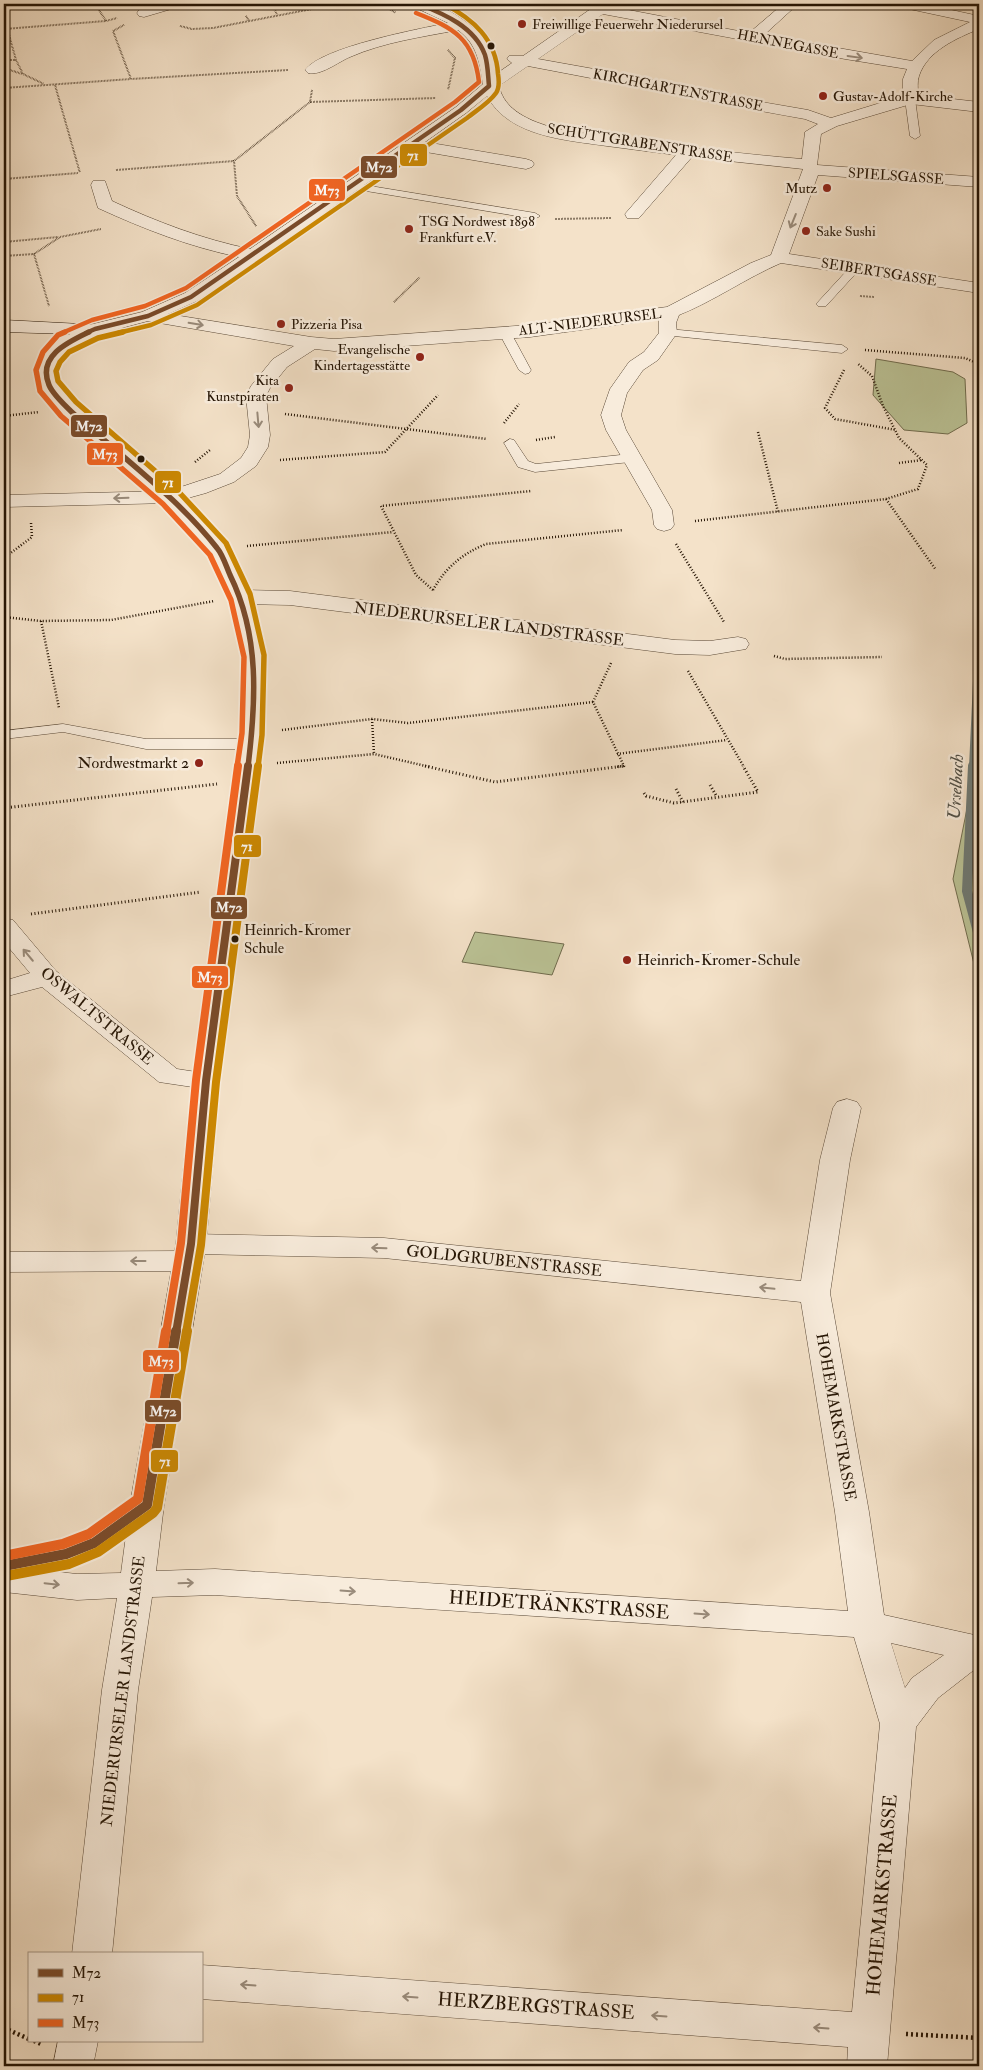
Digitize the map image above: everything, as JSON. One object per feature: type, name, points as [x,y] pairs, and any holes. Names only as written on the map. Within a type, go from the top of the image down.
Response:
[{"type":"street","points":[[144,13],[174,4]]},
{"type":"street","points":[[420,4],[460,24],[481,45],[485,54],[489,86]]},
{"type":"street","points":[[752,38],[791,4]]},
{"type":"street","points":[[905,4],[979,20]]},
{"type":"street","points":[[4,326],[95,329],[148,316],[191,297],[461,110],[489,86],[604,6]]},
{"type":"street","name":"HENNEGASSE","points":[[604,6],[752,38],[917,66]]},
{"type":"street","points":[[313,70],[334,57],[365,47],[395,38],[460,24]]},
{"type":"street","points":[[910,99],[911,76],[929,50],[979,24]]},
{"type":"street","name":"KIRCHGARTENSTRASSE","points":[[485,54],[661,86],[709,98],[808,115],[831,122]]},
{"type":"street","name":"SCHÜTTGRABENSTRASSE","points":[[489,86],[503,108],[520,122],[555,132],[687,153],[810,168]]},
{"type":"street","points":[[779,258],[810,168],[813,132],[831,122],[910,99],[979,107]]},
{"type":"street","points":[[411,145],[526,164]]},
{"type":"street","points":[[633,214],[687,153]]},
{"type":"street","name":"SPIELSGASSE","points":[[810,168],[979,182]]},
{"type":"street","points":[[99,185],[104,204],[143,222],[210,246],[253,255]]},
{"type":"street","name":"SEIBERTSGASSE","points":[[779,258],[979,288]]},
{"type":"street","name":"ALT-NIEDERURSEL","points":[[148,316],[311,343],[334,345],[505,333],[641,318],[669,323],[688,305],[757,267],[779,258]]},
{"type":"street","points":[[664,525],[662,510],[630,458],[611,415],[617,393],[636,366],[651,356],[669,323]]},
{"type":"street","name":"NIEDERURSELER LANDSTRASSE","points":[[92,1952],[120,1690],[137,1585],[147,1504],[189,1252],[206,1081],[250,744],[254,656],[231,599],[218,549],[170,497],[81,421],[49,386],[46,370],[51,357],[63,344],[95,329]]},
{"type":"street","points":[[4,501],[170,497],[199,489],[227,478],[248,462],[258,448],[260,435],[256,396],[261,386],[280,363],[311,343]]},
{"type":"street","name":"NIEDERURSELER LANDSTRASSE","points":[[231,599],[290,598],[675,647],[710,648],[738,644]]},
{"type":"street","name":"OSWALTSTRASSE","points":[[14,920],[47,978],[169,1076],[206,1081]]},
{"type":"street","points":[[4,989],[47,978]]},
{"type":"street","name":"HOHEMARKSTRASSE","points":[[847,1108],[835,1160],[815,1293],[852,1512],[868,1625],[898,1724],[869,2049]]},
{"type":"street","name":"GOLDGRUBENSTRASSE","points":[[4,1262],[189,1252],[384,1248],[815,1293]]},
{"type":"street","points":[[4,1566],[66,1554],[94,1543],[147,1504]]},
{"type":"street","name":"HEIDETRÄNKSTRASSE","points":[[4,1579],[76,1587],[215,1582],[868,1625],[978,1649]]},
{"type":"street","points":[[898,1724],[924,1688],[978,1649]]},
{"type":"street","name":"HERZBERGSTRASSE","points":[[202,1982],[869,2049]]},
{"type":"street","points":[[73,2066],[78,2042]]},
{"type":"lane","points":[[910,99],[915,136]]},
{"type":"lane","points":[[352,186],[535,216]]},
{"type":"lane","points":[[822,304],[855,268]]},
{"type":"lane","points":[[669,323],[842,349]]},
{"type":"lane","points":[[505,333],[525,370]]},
{"type":"lane","points":[[510,443],[523,464],[535,468],[630,458]]},
{"type":"lane","points":[[4,735],[63,728],[146,744],[250,744]]},
{"type":"path","points":[[95,4],[106,21]]},
{"type":"path","points":[[179,26],[213,28],[338,4]]},
{"type":"path","points":[[274,8],[277,15]]},
{"type":"path","points":[[246,16],[249,21]]},
{"type":"path","points":[[4,17],[5,29],[23,74]]},
{"type":"path","points":[[5,29],[106,21],[117,18]]},
{"type":"path","points":[[129,22],[113,31],[131,79]]},
{"type":"path","points":[[210,24],[213,28]]},
{"type":"path","points":[[444,46],[455,58],[447,98]]},
{"type":"path","points":[[4,60],[16,60]]},
{"type":"path","points":[[4,68],[45,84]]},
{"type":"path","points":[[4,88],[289,70]]},
{"type":"path","points":[[55,85],[80,173]]},
{"type":"path","points":[[310,102],[312,88]]},
{"type":"path","points":[[109,171],[234,162],[310,102],[437,98]]},
{"type":"path","points":[[234,162],[237,196],[257,227]]},
{"type":"path","points":[[4,179],[80,173],[83,175]]},
{"type":"path","points":[[535,216],[576,219],[624,218],[633,214]]},
{"type":"path","points":[[4,242],[60,237],[104,229]]},
{"type":"path","points":[[4,256],[34,254],[60,237]]},
{"type":"path","points":[[34,254],[50,310]]},
{"type":"path","points":[[394,302],[420,277]]},
{"type":"path","points":[[832,292],[878,298]]},
{"type":"path","points":[[842,349],[965,358],[979,364]]},
{"type":"path","points":[[846,365],[825,408],[835,419],[896,430]]},
{"type":"path","points":[[695,522],[886,499],[918,489],[927,465],[899,438],[883,406],[872,376],[865,370]]},
{"type":"path","points":[[272,461],[385,452],[438,395]]},
{"type":"path","points":[[4,416],[41,412]]},
{"type":"path","points":[[281,413],[510,443],[555,437]]},
{"type":"path","points":[[758,432],[778,512]]},
{"type":"path","points":[[899,463],[922,460]]},
{"type":"path","points":[[433,590],[416,574],[381,506],[532,491],[529,483]]},
{"type":"path","points":[[886,499],[936,570]]},
{"type":"path","points":[[4,558],[32,538],[32,522]]},
{"type":"path","points":[[431,597],[441,575],[457,558],[472,549],[486,544],[623,530]]},
{"type":"path","points":[[247,546],[393,532]]},
{"type":"path","points":[[676,544],[725,624]]},
{"type":"path","points":[[4,616],[41,621],[111,620],[231,599]]},
{"type":"path","points":[[41,621],[60,713]]},
{"type":"path","points":[[271,764],[374,754],[495,782],[624,766],[593,702],[615,655]]},
{"type":"path","points":[[774,656],[785,659],[882,657]]},
{"type":"path","points":[[644,793],[646,796],[674,803],[758,792],[684,664]]},
{"type":"path","points":[[274,731],[372,719],[408,723],[593,702]]},
{"type":"path","points":[[372,719],[374,754]]},
{"type":"path","points":[[617,754],[727,740]]},
{"type":"path","points":[[4,808],[218,784]]},
{"type":"path","points":[[710,785],[718,797]]},
{"type":"path","points":[[676,789],[683,802]]},
{"type":"path","points":[[14,920],[202,892]]},
{"type":"path","points":[[4,2028],[28,2039]]},
{"type":"path","points":[[869,2049],[979,2038]]},
{"type":"green space","points":[[876,359],[953,372],[965,379],[967,423],[948,434],[904,430],[873,395]]},
{"type":"green space","points":[[979,748],[979,984],[953,879]]},
{"type":"green space","points":[[475,932],[564,944],[552,975],[462,962]]},
{"type":"waterway","name":"Urselbach","points":[[973,767],[979,639]]},
{"type":"waterway","name":"Urselbach","points":[[973,766],[967,891],[979,936]]},
{"type":"transit line","name":"M72","points":[[4,1566],[66,1554],[94,1543],[147,1505],[191,1244],[206,1081],[252,734],[254,656],[241,597],[218,549],[170,497],[69,409],[49,386],[46,370],[51,357],[63,344],[95,329],[148,316],[191,297],[461,110],[489,86],[485,55],[481,45],[458,23],[419,4]]},
{"type":"transit line","name":"71","points":[[6,1576],[69,1564],[98,1552],[153,1513],[157,1508],[201,1245],[216,1082],[262,735],[264,655],[250,594],[226,543],[177,490],[76,402],[58,381],[56,371],[60,362],[69,352],[98,338],[151,325],[197,305],[467,118],[489,100],[499,85],[496,58],[492,48],[487,38],[473,22],[444,4]]},
{"type":"transit line","name":"M73","points":[[4,1556],[63,1544],[89,1534],[138,1499],[181,1243],[196,1080],[242,733],[244,657],[231,600],[210,555],[163,504],[61,416],[40,391],[36,370],[43,352],[58,335],[92,320],[145,306],[186,288],[455,102],[479,82],[476,61],[465,42],[442,24],[416,13]]},
{"type":"place","name":"Freiwillige Feuerwehr Niederursel","points":[[522,24]]},
{"type":"place","name":"Gustav-Adolf-Kirche","points":[[823,96]]},
{"type":"place","name":"Mutz","points":[[827,188]]},
{"type":"place","name":"TSG Nordwest 1898 Frankfurt e.V.","points":[[409,229]]},
{"type":"place","name":"Sake Sushi","points":[[806,231]]},
{"type":"place","name":"Pizzeria Pisa","points":[[281,324]]},
{"type":"place","name":"Evangelische Kindertagesstätte","points":[[420,357]]},
{"type":"place","name":"Kita Kunstpiraten","points":[[289,388]]},
{"type":"place","name":"Nordwestmarkt 2","points":[[199,763]]},
{"type":"place","name":"Heinrich-Kromer Schule","points":[[235,939]]},
{"type":"place","name":"Heinrich-Kromer-Schule","points":[[627,960]]}]
